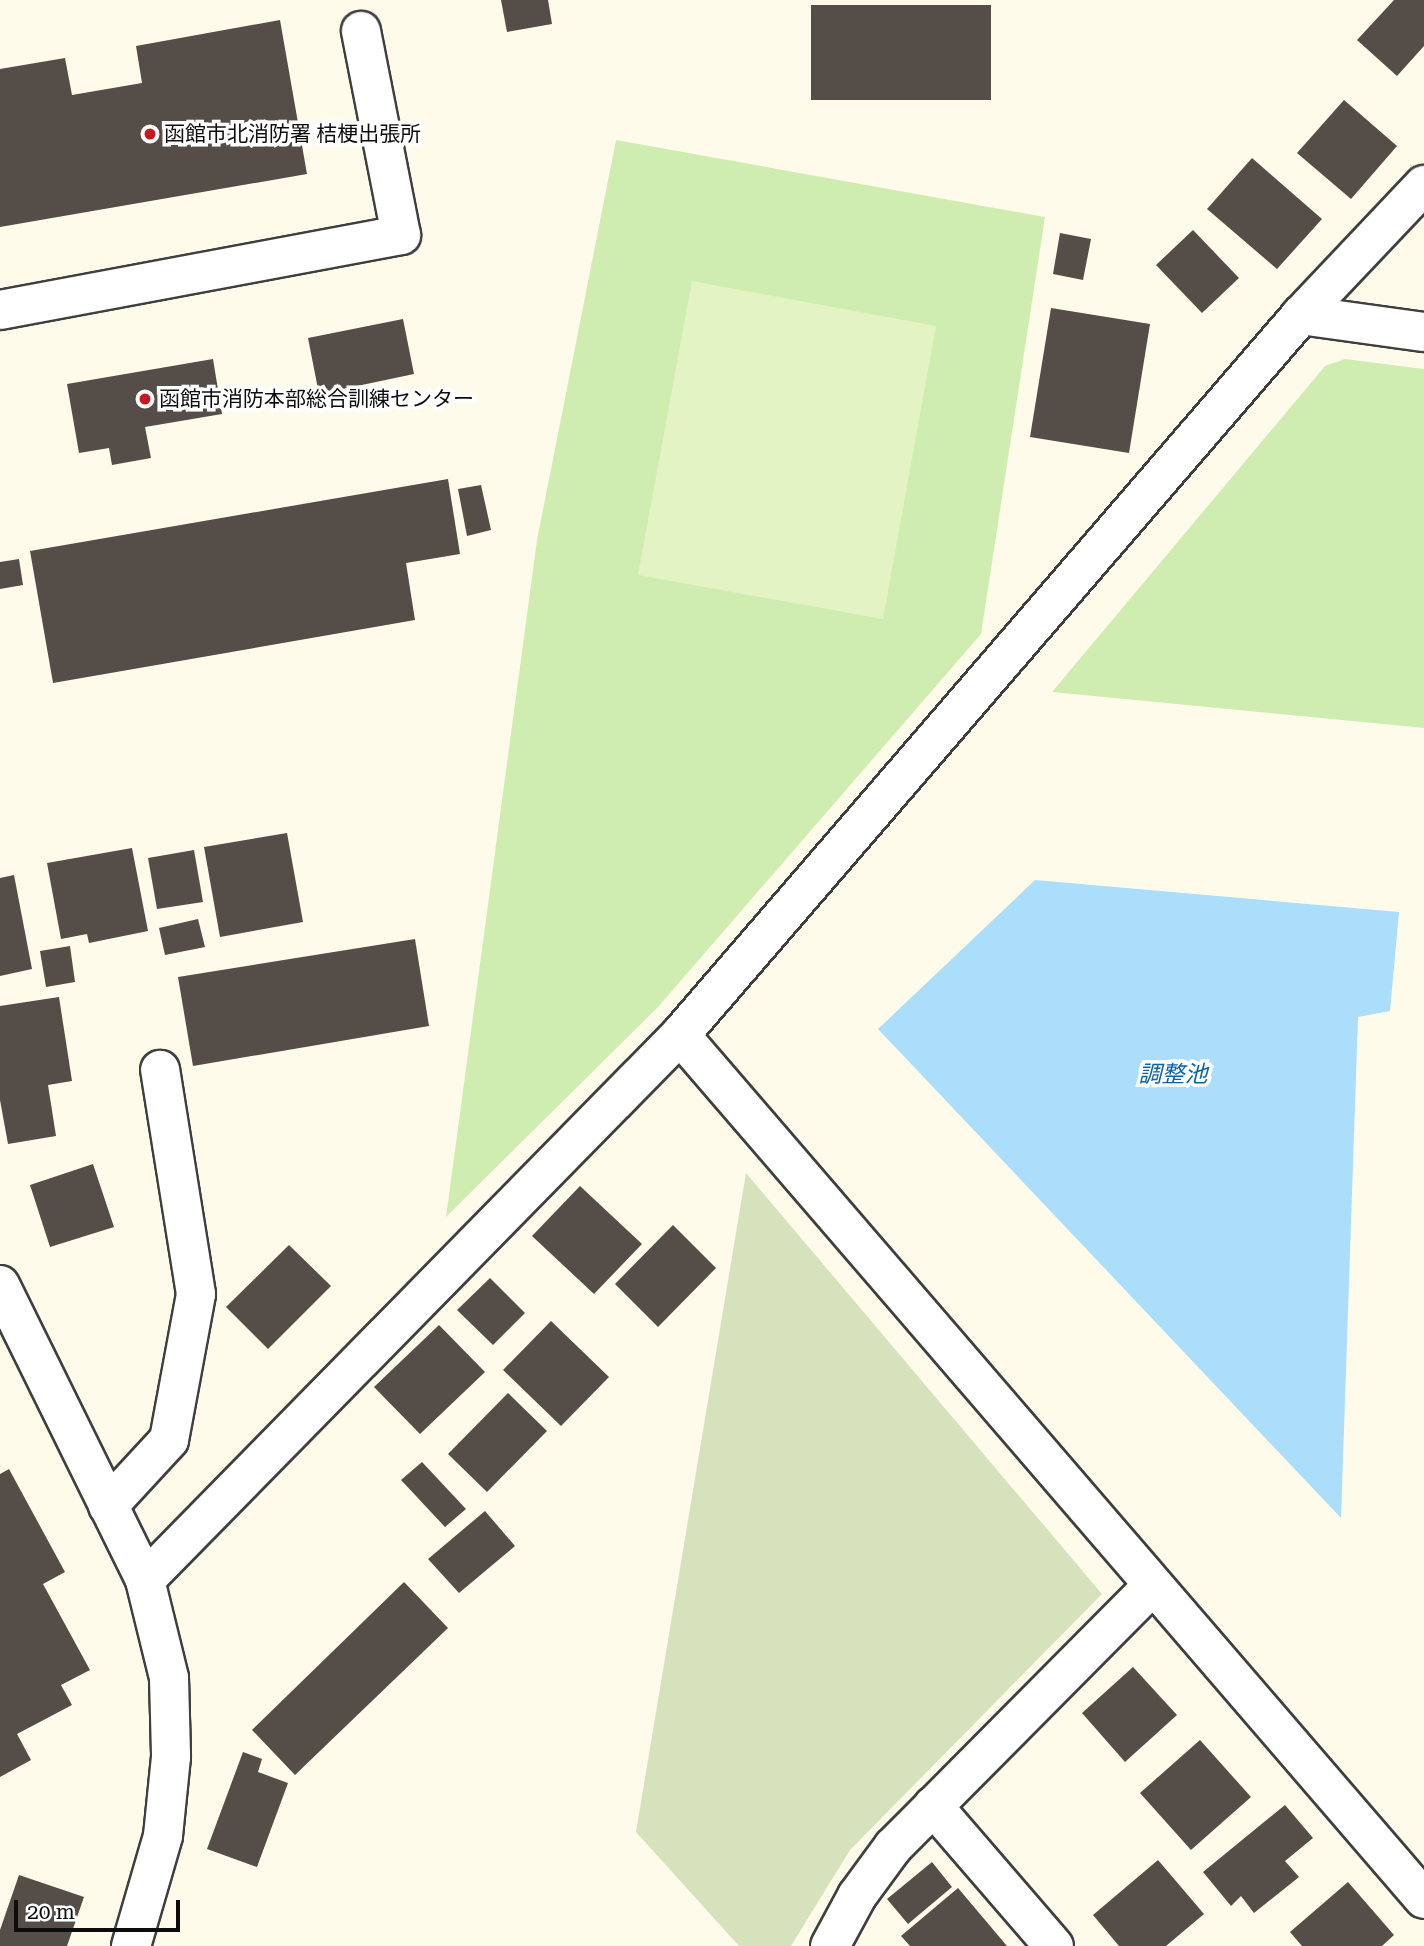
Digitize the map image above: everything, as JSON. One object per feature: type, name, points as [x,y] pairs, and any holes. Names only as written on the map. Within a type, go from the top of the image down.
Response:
[{"type":"street","points":[[0,310],[401,235],[361,31]]},
{"type":"street","points":[[145,1580],[680,1035],[1301,315],[1424,185]]},
{"type":"street","points":[[1301,315],[1424,332]]},
{"type":"street","points":[[680,1035],[1424,1899]]},
{"type":"street","points":[[108,1506],[169,1440],[196,1294],[160,1070]]},
{"type":"street","points":[[0,1285],[145,1580],[169,1678],[172,1757],[163,1836],[131,1946]]},
{"type":"street","points":[[830,1946],[857,1896],[886,1856],[1153,1585]]},
{"type":"street","points":[[933,1806],[1054,1946]]},
{"type":"green space","points":[[616,140],[1045,217],[981,634],[658,1007],[446,1217],[537,540]]},
{"type":"green space","points":[[692,281],[936,326],[883,619],[638,575]]},
{"type":"green space","points":[[1345,359],[1424,369],[1424,728],[1052,692],[1325,366]]},
{"type":"green space","points":[[746,1173],[1102,1594],[850,1850],[791,1946],[739,1946],[636,1832]]},
{"type":"water","name":"調整池","points":[[1035,880],[1399,912],[1390,1011],[1358,1017],[1341,1518],[878,1029]]},
{"type":"building","points":[[501,0],[548,0],[552,24],[507,32]]},
{"type":"building","points":[[1394,0],[1424,0],[1424,46],[1397,76],[1357,40]]},
{"type":"building","points":[[811,5],[991,5],[991,100],[811,100]]},
{"type":"building","name":"函館市北消防署 桔梗出張所","points":[[280,20],[307,174],[0,227],[0,69],[65,58],[72,95],[142,83],[136,46]]},
{"type":"building","points":[[1344,100],[1397,146],[1351,199],[1297,153]]},
{"type":"building","points":[[1252,158],[1322,219],[1277,269],[1207,209]]},
{"type":"building","points":[[1193,230],[1239,278],[1202,313],[1156,265]]},
{"type":"building","points":[[1060,233],[1091,239],[1083,280],[1053,274]]},
{"type":"building","points":[[1051,308],[1150,324],[1129,453],[1030,437]]},
{"type":"building","points":[[403,319],[414,374],[319,394],[308,338]]},
{"type":"building","name":"函館市消防本部総合訓練センター","points":[[213,359],[222,414],[145,427],[151,458],[112,465],[109,448],[79,453],[67,384]]},
{"type":"building","points":[[448,479],[460,554],[406,563],[415,620],[53,683],[30,551]]},
{"type":"building","points":[[481,485],[491,530],[467,536],[458,489]]},
{"type":"building","points":[[19,559],[23,585],[0,589],[0,562]]},
{"type":"building","points":[[287,833],[303,922],[220,937],[204,847]]},
{"type":"building","points":[[132,848],[148,931],[89,943],[87,934],[61,939],[47,863]]},
{"type":"building","points":[[194,850],[203,902],[157,909],[148,858]]},
{"type":"building","points":[[14,875],[32,969],[0,976],[0,878]]},
{"type":"building","points":[[198,919],[205,947],[165,955],[159,928]]},
{"type":"building","points":[[415,939],[429,1026],[193,1066],[178,977]]},
{"type":"building","points":[[70,946],[75,982],[46,987],[40,951]]},
{"type":"building","points":[[59,997],[72,1081],[48,1085],[56,1136],[8,1144],[0,1100],[0,1006]]},
{"type":"building","points":[[93,1164],[114,1227],[50,1247],[30,1185]]},
{"type":"building","points":[[580,1186],[642,1244],[594,1294],[532,1236]]},
{"type":"building","points":[[673,1225],[716,1268],[658,1327],[615,1284]]},
{"type":"building","points":[[289,1245],[331,1286],[268,1349],[226,1307]]},
{"type":"building","points":[[490,1278],[525,1313],[493,1345],[457,1310]]},
{"type":"building","points":[[551,1321],[609,1377],[561,1426],[503,1370]]},
{"type":"building","points":[[439,1325],[485,1372],[420,1434],[374,1387]]},
{"type":"building","points":[[508,1393],[547,1431],[487,1492],[448,1454]]},
{"type":"building","points":[[422,1462],[466,1509],[445,1527],[401,1480]]},
{"type":"building","points":[[9,1469],[65,1572],[43,1584],[90,1670],[61,1685],[72,1705],[17,1734],[31,1760],[0,1777],[0,1474]]},
{"type":"building","points":[[485,1511],[515,1546],[459,1593],[428,1559]]},
{"type":"building","points":[[404,1582],[448,1628],[295,1775],[252,1730]]},
{"type":"building","points":[[1133,1667],[1177,1715],[1125,1762],[1082,1713]]},
{"type":"building","points":[[1200,1740],[1251,1797],[1191,1850],[1140,1793]]},
{"type":"building","points":[[243,1752],[262,1759],[258,1772],[288,1783],[257,1867],[207,1849]]},
{"type":"building","points":[[1285,1805],[1313,1838],[1285,1861],[1299,1877],[1254,1913],[1241,1896],[1231,1906],[1203,1872]]},
{"type":"building","points":[[1158,1860],[1204,1914],[1166,1946],[1119,1946],[1093,1915]]},
{"type":"building","points":[[932,1862],[952,1887],[908,1924],[887,1899]]},
{"type":"building","points":[[19,1875],[84,1897],[67,1946],[0,1946],[0,1930]]},
{"type":"building","points":[[1348,1882],[1394,1935],[1382,1946],[1302,1946],[1290,1932]]},
{"type":"building","points":[[958,1888],[1007,1946],[910,1946],[901,1936]]},
{"type":"place","name":"函館市北消防署 桔梗出張所","points":[[150,134]]},
{"type":"place","name":"函館市消防本部総合訓練センター","points":[[145,399]]}]
